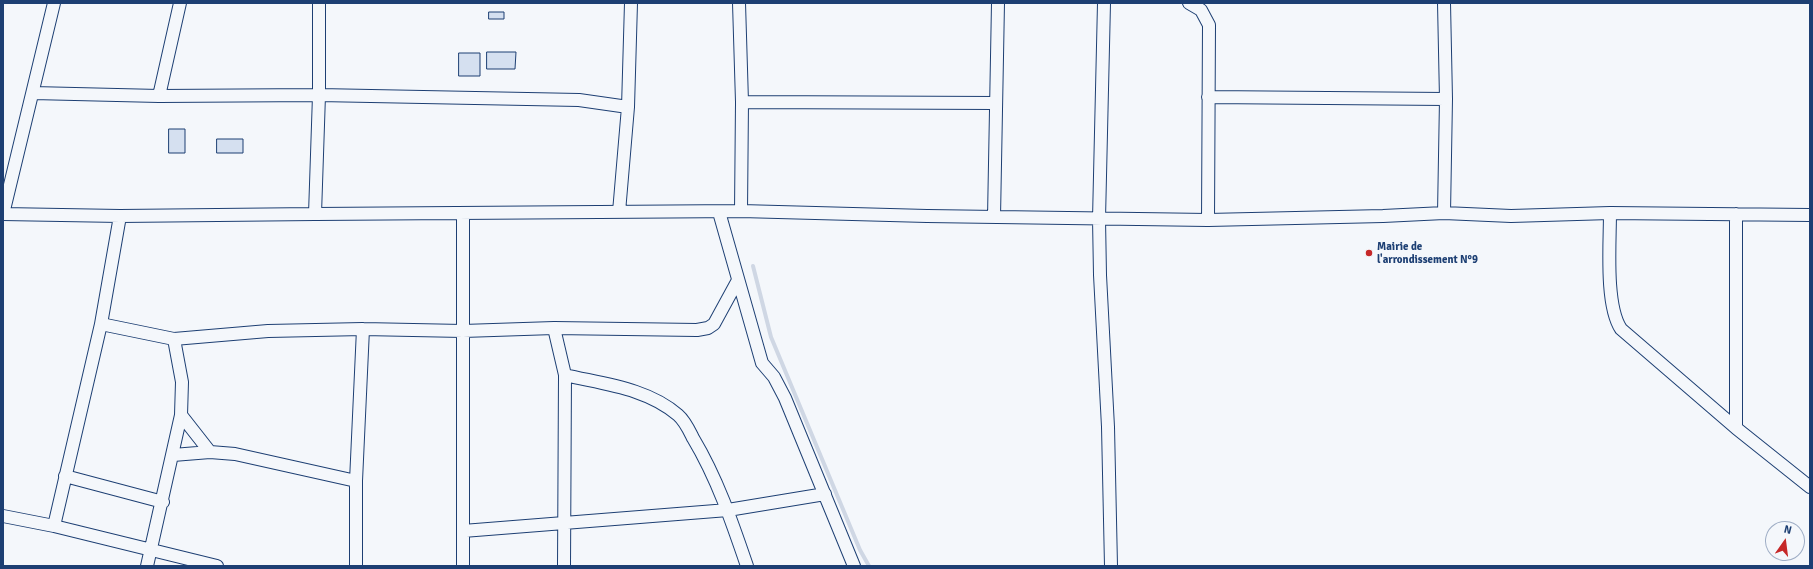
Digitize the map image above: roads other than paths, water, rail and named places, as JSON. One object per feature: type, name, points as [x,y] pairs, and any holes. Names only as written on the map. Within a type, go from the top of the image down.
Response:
[{"type":"street","points":[[54,3],[3,214],[120,216],[742,211],[1208,220],[1444,213],[1511,216],[1610,213],[1810,215]]},
{"type":"street","points":[[159,96],[180,3]]},
{"type":"street","points":[[314,214],[319,96],[319,3]]},
{"type":"street","points":[[619,212],[628,107],[631,3]]},
{"type":"street","points":[[739,3],[742,102],[742,211]]},
{"type":"street","points":[[994,217],[998,3]]},
{"type":"street","points":[[1104,3],[1099,219],[1108,427],[1111,566]]},
{"type":"street","points":[[1189,3],[1201,10],[1209,25],[1208,220]]},
{"type":"street","points":[[1444,3],[1446,99],[1444,213]]},
{"type":"street","points":[[32,93],[159,96],[319,96],[579,100],[628,107]]},
{"type":"street","points":[[1208,97],[1446,99]]},
{"type":"street","points":[[742,102],[996,103]]},
{"type":"street","points":[[719,212],[762,363],[774,377],[785,398],[854,566]]},
{"type":"street","points":[[463,213],[463,566]]},
{"type":"street","points":[[1610,213],[1611,290],[1614,314],[1621,329],[1736,428],[1810,487]]},
{"type":"street","points":[[1736,214],[1736,428]]},
{"type":"street","points":[[54,526],[101,324],[120,216]]},
{"type":"street","points":[[101,324],[174,339],[268,331],[363,329],[463,332],[554,328],[698,330],[708,328],[717,320],[738,280]]},
{"type":"street","points":[[554,328],[565,375],[564,566]]},
{"type":"street","points":[[356,566],[356,481],[363,329]]},
{"type":"street","points":[[148,566],[181,414],[182,382],[174,339]]},
{"type":"street","points":[[565,375],[627,389],[648,397],[677,414],[683,420],[703,454],[728,510],[747,566]]},
{"type":"street","points":[[181,414],[210,452]]},
{"type":"street","points":[[173,455],[210,452],[235,454],[256,457],[356,481]]},
{"type":"street","points":[[65,476],[162,502]]},
{"type":"street","points":[[463,531],[728,510],[825,494]]},
{"type":"street","points":[[3,516],[54,526],[217,566]]},
{"type":"waterway","points":[[753,266],[771,337],[860,550],[869,566]]},
{"type":"place","name":"Mairie de l'arrondissement N°9","points":[[1369,253]]}]
